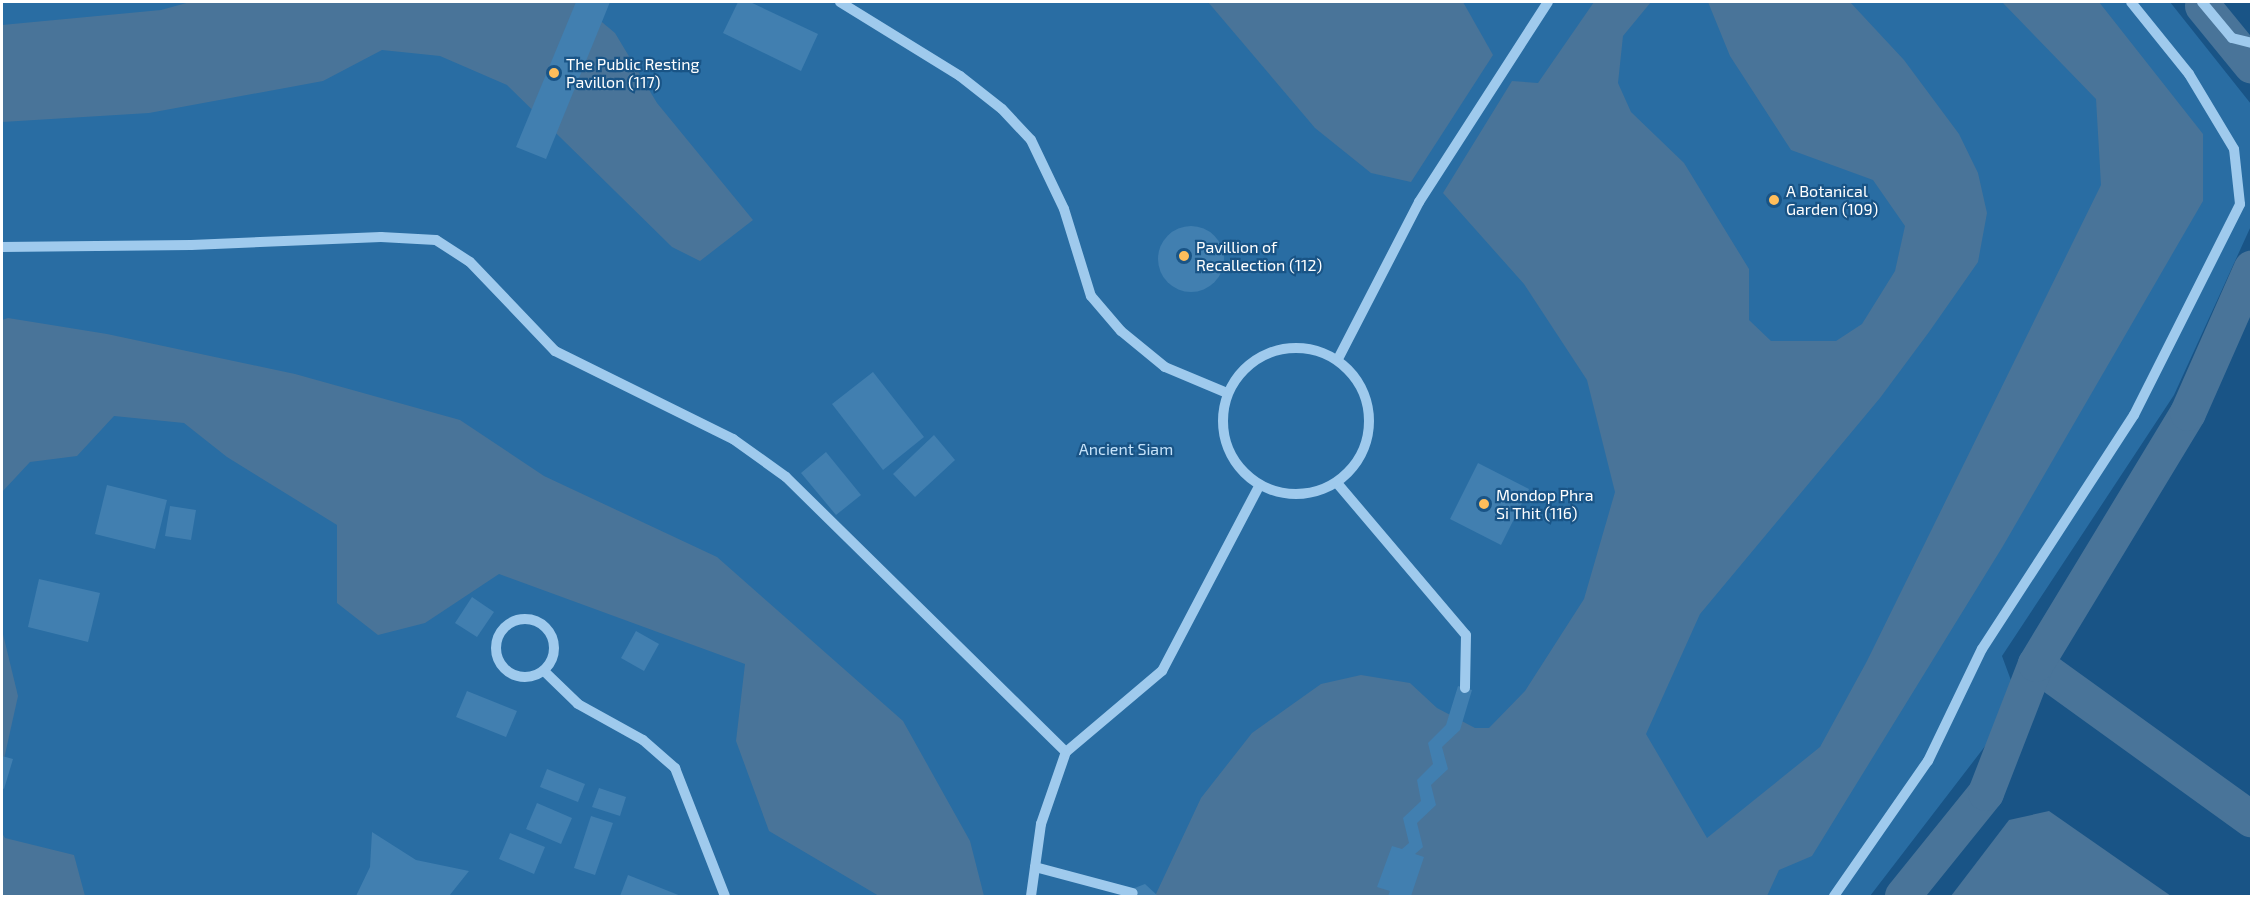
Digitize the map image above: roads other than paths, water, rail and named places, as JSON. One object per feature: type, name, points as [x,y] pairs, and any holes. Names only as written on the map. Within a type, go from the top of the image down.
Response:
[{"type":"lane","points":[[840,2],[960,76],[1002,109],[1031,140],[1041,160],[1064,209],[1091,296],[1121,331],[1165,367],[1227,393]]},
{"type":"lane","points":[[1338,359],[1419,202],[1548,2]]},
{"type":"lane","points":[[1834,897],[1928,761],[1982,649],[2134,415],[2240,204],[2234,149],[2189,74],[2131,2]]},
{"type":"lane","points":[[2202,2],[2232,38],[2252,43]]},
{"type":"lane","points":[[2,247],[191,245],[381,237],[436,240],[470,262],[555,351],[733,439],[786,477],[1066,752]]},
{"type":"lane","points":[[1292,346],[1318,350],[1338,359],[1361,386],[1369,410],[1366,442],[1355,465],[1337,483],[1313,493],[1290,495],[1259,486],[1232,459],[1222,430],[1227,393],[1241,371],[1267,352],[1292,346]]},
{"type":"lane","points":[[1337,483],[1466,635],[1465,688]]},
{"type":"lane","points":[[1030,897],[1041,824],[1066,752],[1162,671],[1259,486]]},
{"type":"lane","points":[[517,621],[536,621],[551,634],[554,654],[544,671],[518,676],[503,667],[498,641],[508,626],[517,621]]},
{"type":"lane","points":[[544,671],[578,704],[643,740],[675,768],[725,897]]},
{"type":"lane","points":[[1035,867],[1133,893]]},
{"type":"waterway","points":[[2203,6],[2252,66]]},
{"type":"waterway","points":[[1903,896],[1986,793],[2036,664],[2188,413],[2252,268]]},
{"type":"waterway","points":[[2036,664],[2252,820]]},
{"type":"place","name":"The Public Resting Pavillon (117)","points":[[554,73]]},
{"type":"place","name":"A Botanical Garden (109)","points":[[1774,200]]},
{"type":"place","name":"Pavillion of Recallection (112)","points":[[1184,256]]},
{"type":"place","name":"Mondop Phra Si Thit (116)","points":[[1484,504]]},
{"type":"park label","name":"Ancient Siam","points":[[1126,449]]}]
